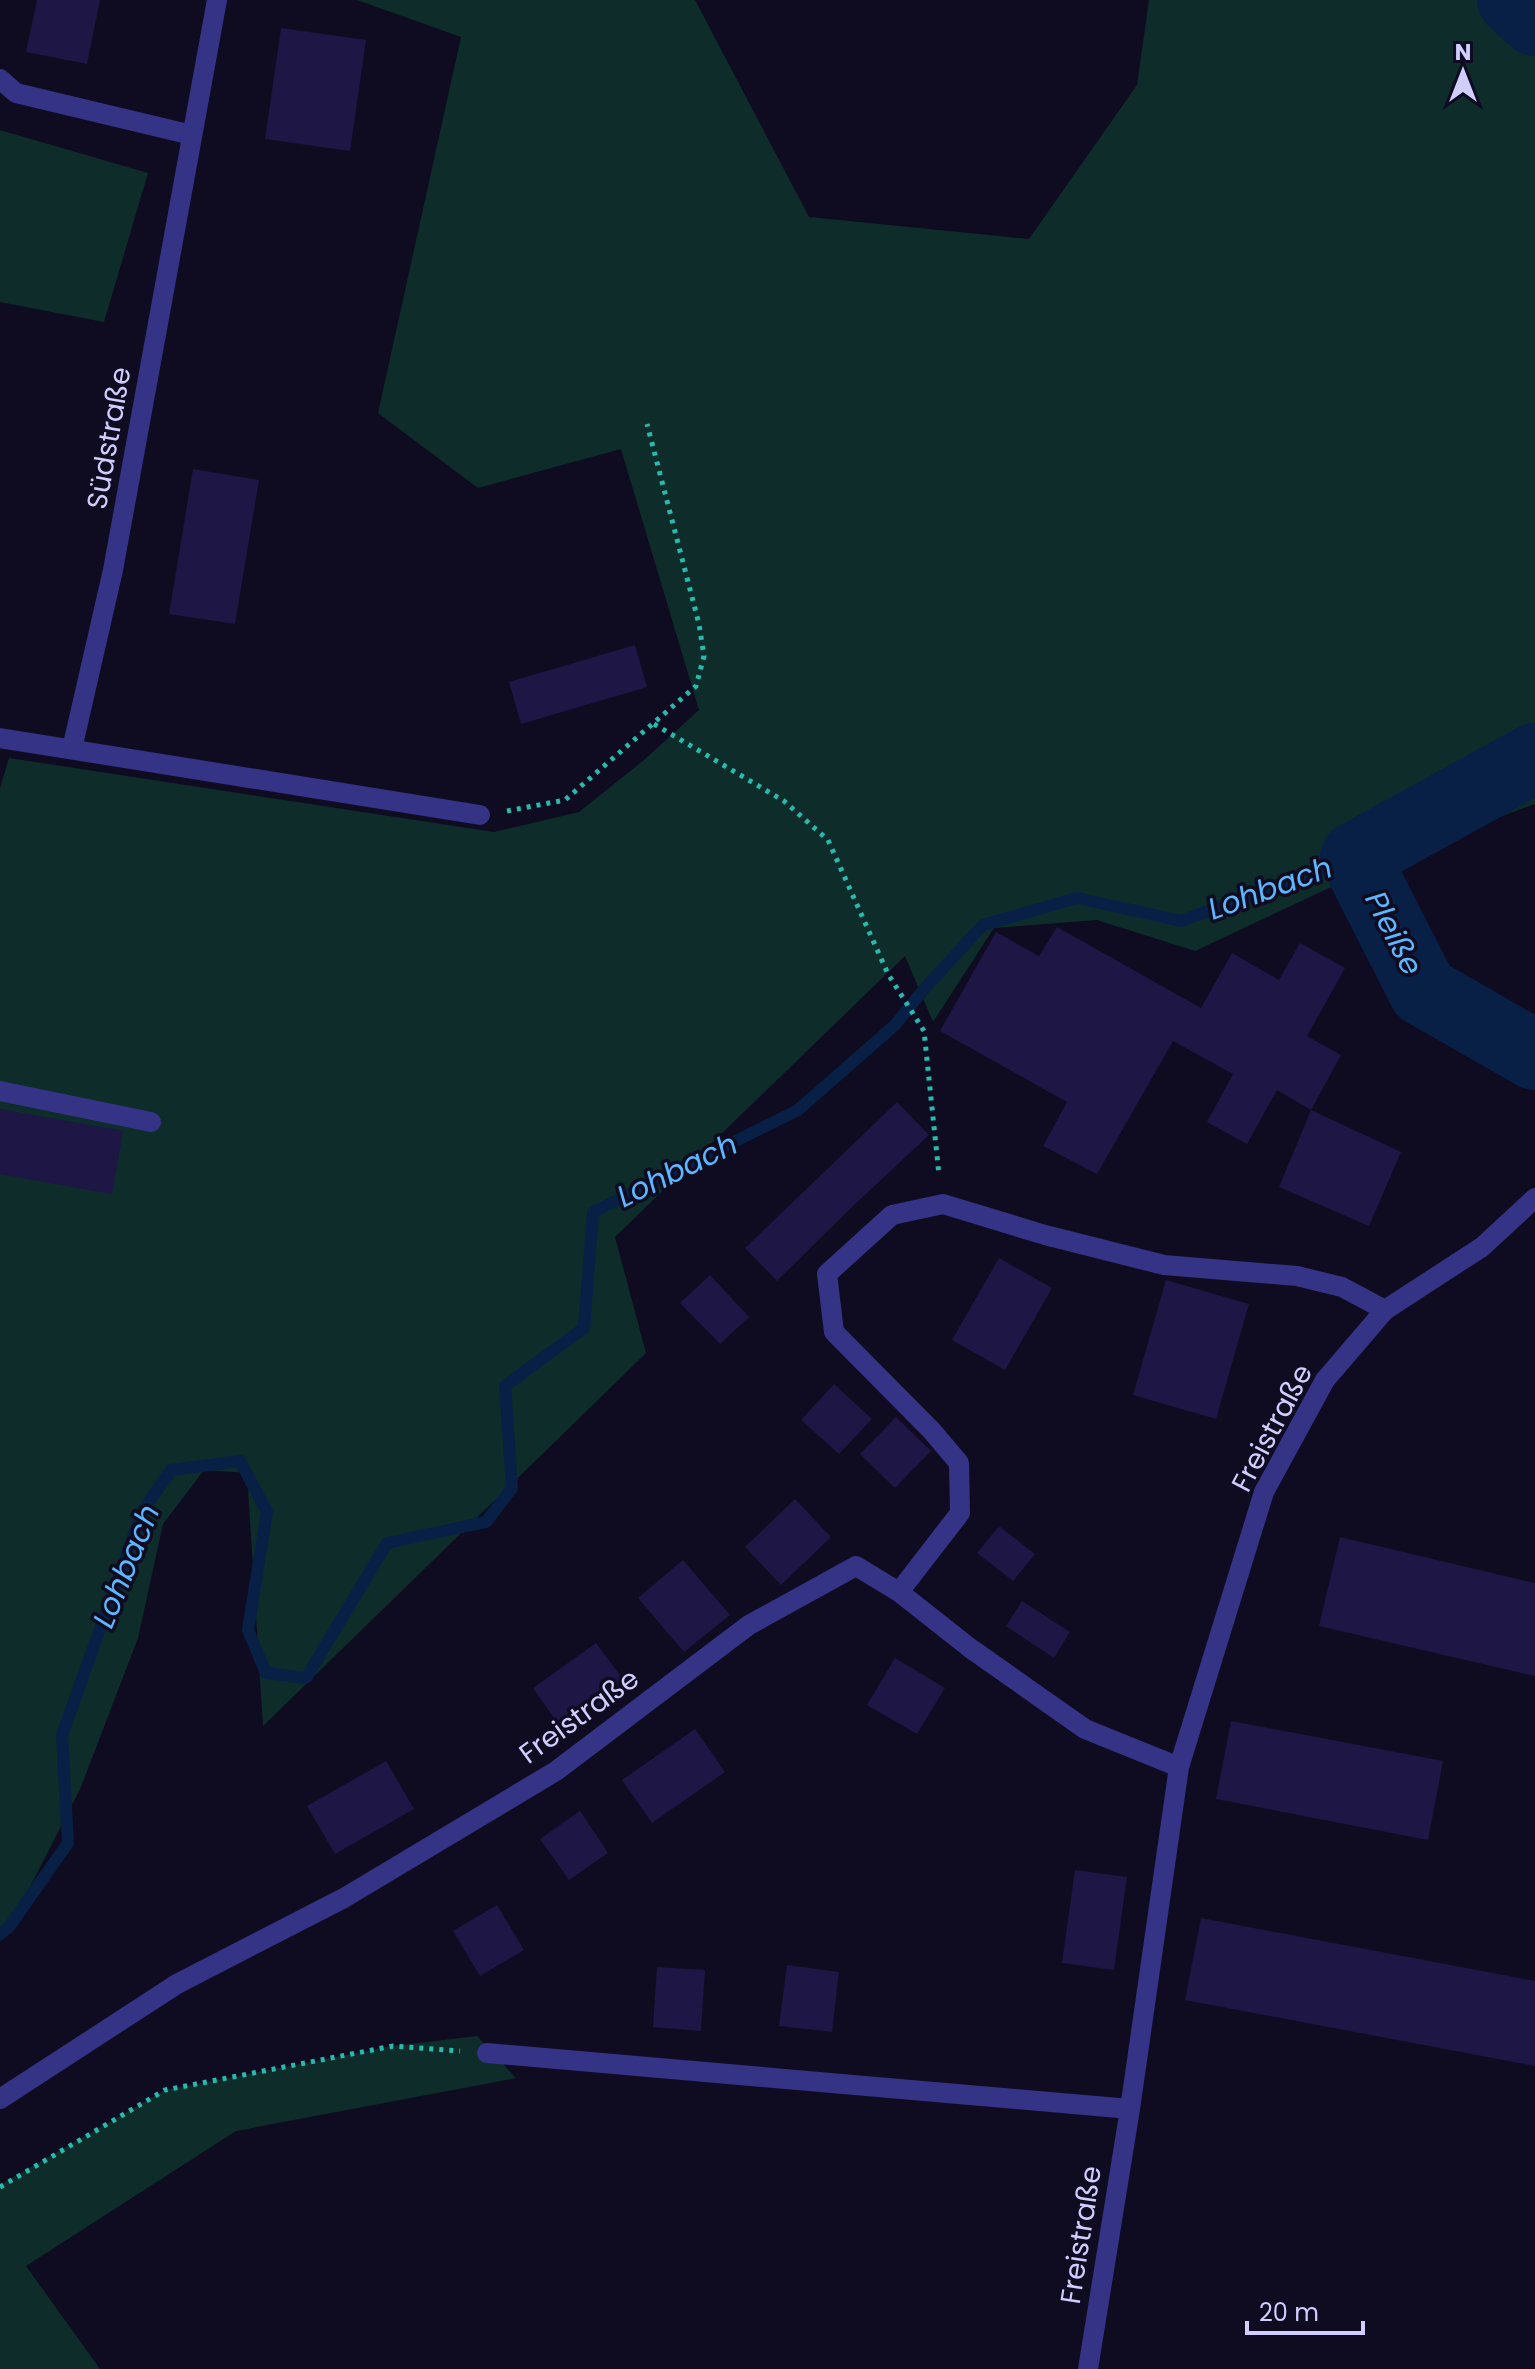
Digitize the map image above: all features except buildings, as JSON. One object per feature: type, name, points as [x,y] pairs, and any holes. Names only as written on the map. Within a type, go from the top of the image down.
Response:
[{"type":"street","name":"Südstraße","points":[[72,749],[113,570],[217,0]]},
{"type":"street","points":[[0,79],[16,93],[192,135]]},
{"type":"street","points":[[0,738],[480,815]]},
{"type":"street","points":[[0,1091],[151,1122]]},
{"type":"street","name":"Freistraße","points":[[1088,2369],[1130,2109],[1179,1767],[1264,1492],[1325,1380],[1385,1310],[1482,1247],[1535,1198]]},
{"type":"street","points":[[899,1592],[960,1513],[959,1463],[932,1431],[834,1332],[827,1274],[892,1215],[943,1204],[1045,1235],[1164,1265],[1297,1276],[1342,1287],[1385,1310]]},
{"type":"street","name":"Freistraße","points":[[0,2099],[177,1984],[344,1898],[556,1771],[749,1625],[856,1566],[899,1592],[970,1648],[1085,1729],[1179,1767]]},
{"type":"street","points":[[487,2053],[1130,2109]]},
{"type":"path","points":[[480,815],[565,800],[696,686],[704,656],[699,624],[647,424]]},
{"type":"path","points":[[654,724],[784,801],[828,840],[888,974],[924,1031],[943,1204]]},
{"type":"path","points":[[0,2187],[165,2090],[393,2046],[487,2053]]},
{"type":"green space","points":[[357,0],[695,0],[809,217],[1029,239],[1137,85],[1149,0],[1535,0],[1535,804],[1414,848],[1195,951],[1097,920],[994,928],[933,1022],[905,956],[615,1237],[646,1353],[263,1726],[247,1473],[204,1470],[163,1524],[138,1638],[81,1787],[0,1941],[0,788],[9,758],[494,832],[579,812],[644,760],[699,710],[621,449],[478,488],[378,413],[461,37]]},
{"type":"green space","points":[[0,130],[148,173],[104,322],[0,302]]},
{"type":"green space","points":[[477,2036],[516,2078],[236,2131],[26,2266],[100,2369],[0,2369],[0,2187],[5,2182],[165,2090],[393,2046]]},
{"type":"waterway","name":"Pleiße","points":[[1512,0],[1535,21]]},
{"type":"waterway","name":"Pleiße","points":[[1535,758],[1355,857],[1423,991],[1535,1055]]},
{"type":"waterway","name":"Lohbach","points":[[0,1934],[9,1927],[68,1843],[62,1735],[142,1512],[171,1470],[240,1461],[267,1512],[248,1630],[266,1673],[306,1678],[387,1543],[486,1522],[512,1488],[505,1386],[584,1328],[593,1212],[798,1110],[895,1025],[983,925],[1077,898],[1181,921],[1355,857]]}]
